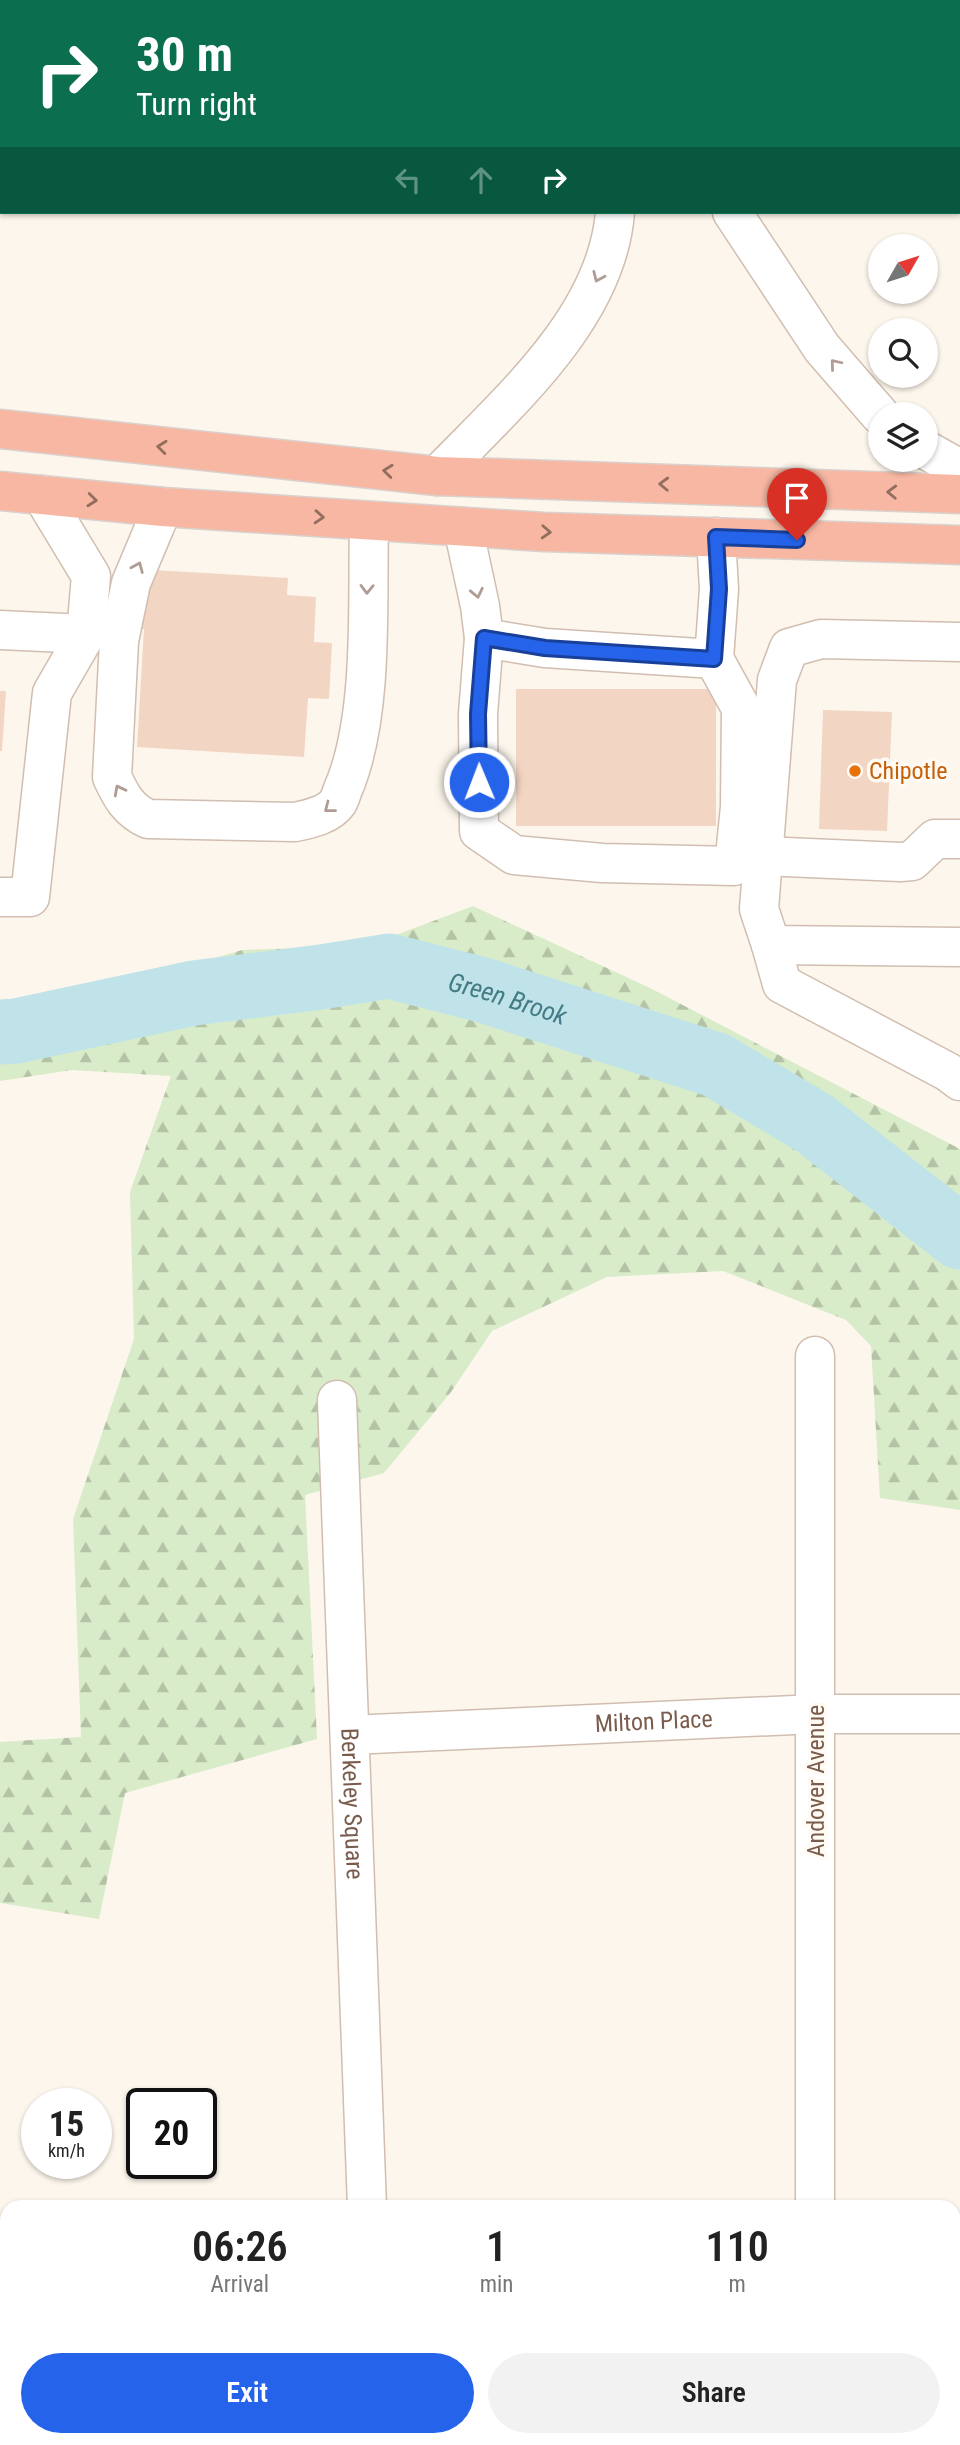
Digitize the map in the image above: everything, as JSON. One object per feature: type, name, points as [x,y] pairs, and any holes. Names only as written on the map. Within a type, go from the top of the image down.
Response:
[{"type":"highway","points":[[0,429],[437,476],[960,494]]},
{"type":"highway","points":[[0,491],[163,507],[544,532],[960,545]]},
{"type":"street","points":[[437,476],[522,386],[580,314],[601,275],[615,214]]},
{"type":"street","points":[[733,214],[822,348],[869,402]]},
{"type":"street","points":[[938,457],[960,469]]},
{"type":"street","points":[[0,897],[30,897],[52,693],[86,634],[91,576],[41,495]]},
{"type":"street","points":[[163,507],[131,583],[119,641],[113,776],[121,795],[134,813],[148,819],[295,822],[327,812],[337,803],[355,756],[364,697],[369,521]]},
{"type":"street","points":[[463,527],[484,638],[478,714],[479,831],[514,855],[601,863],[734,866],[740,807],[741,708],[714,659],[719,589],[716,537]]},
{"type":"street","points":[[0,630],[86,634]]},
{"type":"street","points":[[484,638],[545,648],[714,659]]},
{"type":"street","points":[[960,642],[821,639],[789,648],[777,680],[759,909],[782,984],[948,1072],[960,1081]]},
{"type":"street","points":[[763,856],[912,861],[935,839],[960,839]]},
{"type":"street","points":[[771,945],[960,947]]},
{"type":"street","name":"Andover Avenue","points":[[815,1356],[815,2200]]},
{"type":"street","name":"Berkeley Square","points":[[337,1400],[367,2200]]},
{"type":"street","name":"Milton Place","points":[[350,1735],[816,1714],[960,1714]]},
{"type":"green space","points":[[473,906],[650,988],[960,1149],[960,1510],[880,1498],[871,1346],[846,1320],[723,1271],[607,1277],[492,1331],[451,1392],[384,1473],[305,1495],[317,1739],[125,1793],[99,1919],[0,1903],[0,1742],[81,1737],[73,1519],[134,1339],[130,1192],[171,1076],[72,1070],[0,1081],[0,1007],[70,1001],[242,950],[367,946]]},
{"type":"building","points":[[154,570],[288,578],[287,595],[316,597],[314,642],[332,643],[329,699],[308,698],[304,757],[137,747],[144,629],[133,629]]},
{"type":"building","points":[[516,689],[716,689],[716,826],[516,826]]},
{"type":"building","points":[[0,691],[6,691],[2,751],[0,751]]},
{"type":"building","name":"Chipotle","points":[[823,710],[892,712],[887,831],[819,829]]},
{"type":"waterway","name":"Green Brook","points":[[0,1032],[16,1031],[194,993],[389,966],[483,990],[716,1065],[815,1124],[960,1237]]},
{"type":"place","name":"Chipotle","points":[[855,771]]},
{"type":"route","points":[[479,782],[478,714],[484,638],[545,648],[714,659],[719,589],[716,537],[797,540]]}]
